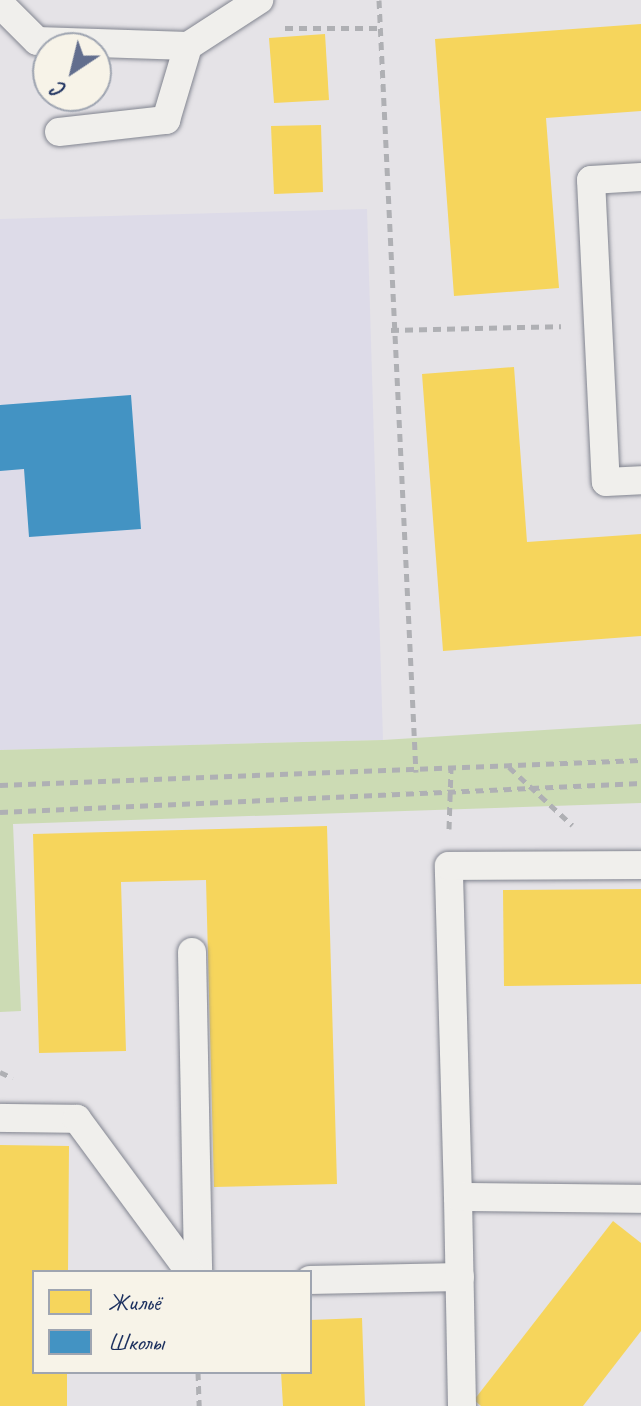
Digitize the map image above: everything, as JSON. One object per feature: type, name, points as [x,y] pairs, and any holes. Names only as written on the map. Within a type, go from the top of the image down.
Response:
[{"type":"lane","points":[[0,4],[37,41],[188,46],[259,0]]},
{"type":"lane","points":[[59,132],[166,120],[188,46]]},
{"type":"lane","points":[[641,177],[591,180],[606,482],[641,480]]},
{"type":"lane","points":[[462,1406],[449,866],[628,865]]},
{"type":"lane","points":[[192,952],[198,1270]]},
{"type":"lane","points":[[0,1118],[77,1119],[189,1270]]},
{"type":"lane","points":[[458,1197],[641,1199]]},
{"type":"lane","points":[[312,1280],[460,1277]]},
{"type":"path","points":[[379,0],[391,330],[416,772]]},
{"type":"path","points":[[216,28],[380,28]]},
{"type":"path","points":[[391,330],[598,325]]},
{"type":"path","points":[[0,785],[416,772],[641,760]]},
{"type":"path","points":[[508,766],[628,865]]},
{"type":"path","points":[[449,866],[451,769]]},
{"type":"path","points":[[0,812],[450,789],[641,783]]},
{"type":"path","points":[[198,1374],[199,1406]]},
{"type":"shaded area","points":[[367,209],[383,740],[0,750],[0,219]]},
{"type":"green space","points":[[641,724],[641,803],[13,824],[21,1011],[0,1012],[0,750],[383,740]]},
{"type":"building: Жильё","points":[[641,24],[641,111],[546,118],[559,288],[454,296],[435,39]]},
{"type":"building: Жильё","points":[[325,34],[329,100],[274,103],[269,38]]},
{"type":"building: Жильё","points":[[321,125],[323,192],[274,194],[271,126]]},
{"type":"building: Жильё","points":[[514,367],[527,542],[641,534],[641,636],[443,651],[422,374]]},
{"type":"building: Жильё","points":[[327,826],[337,1184],[214,1187],[206,880],[121,882],[126,1051],[39,1053],[33,834]]},
{"type":"building: Жильё","points":[[641,889],[641,984],[504,986],[503,890]]},
{"type":"building: Жильё","points":[[0,1145],[69,1146],[68,1270],[32,1270],[32,1374],[67,1374],[67,1406],[0,1406]]},
{"type":"building: Жильё","points":[[613,1221],[641,1243],[641,1331],[583,1406],[481,1406],[474,1400]]},
{"type":"building: Жильё","points":[[362,1318],[365,1406],[283,1406],[281,1374],[312,1374],[312,1320]]},
{"type":"building: Школы","points":[[131,395],[141,529],[29,537],[24,469],[0,471],[0,405]]}]
